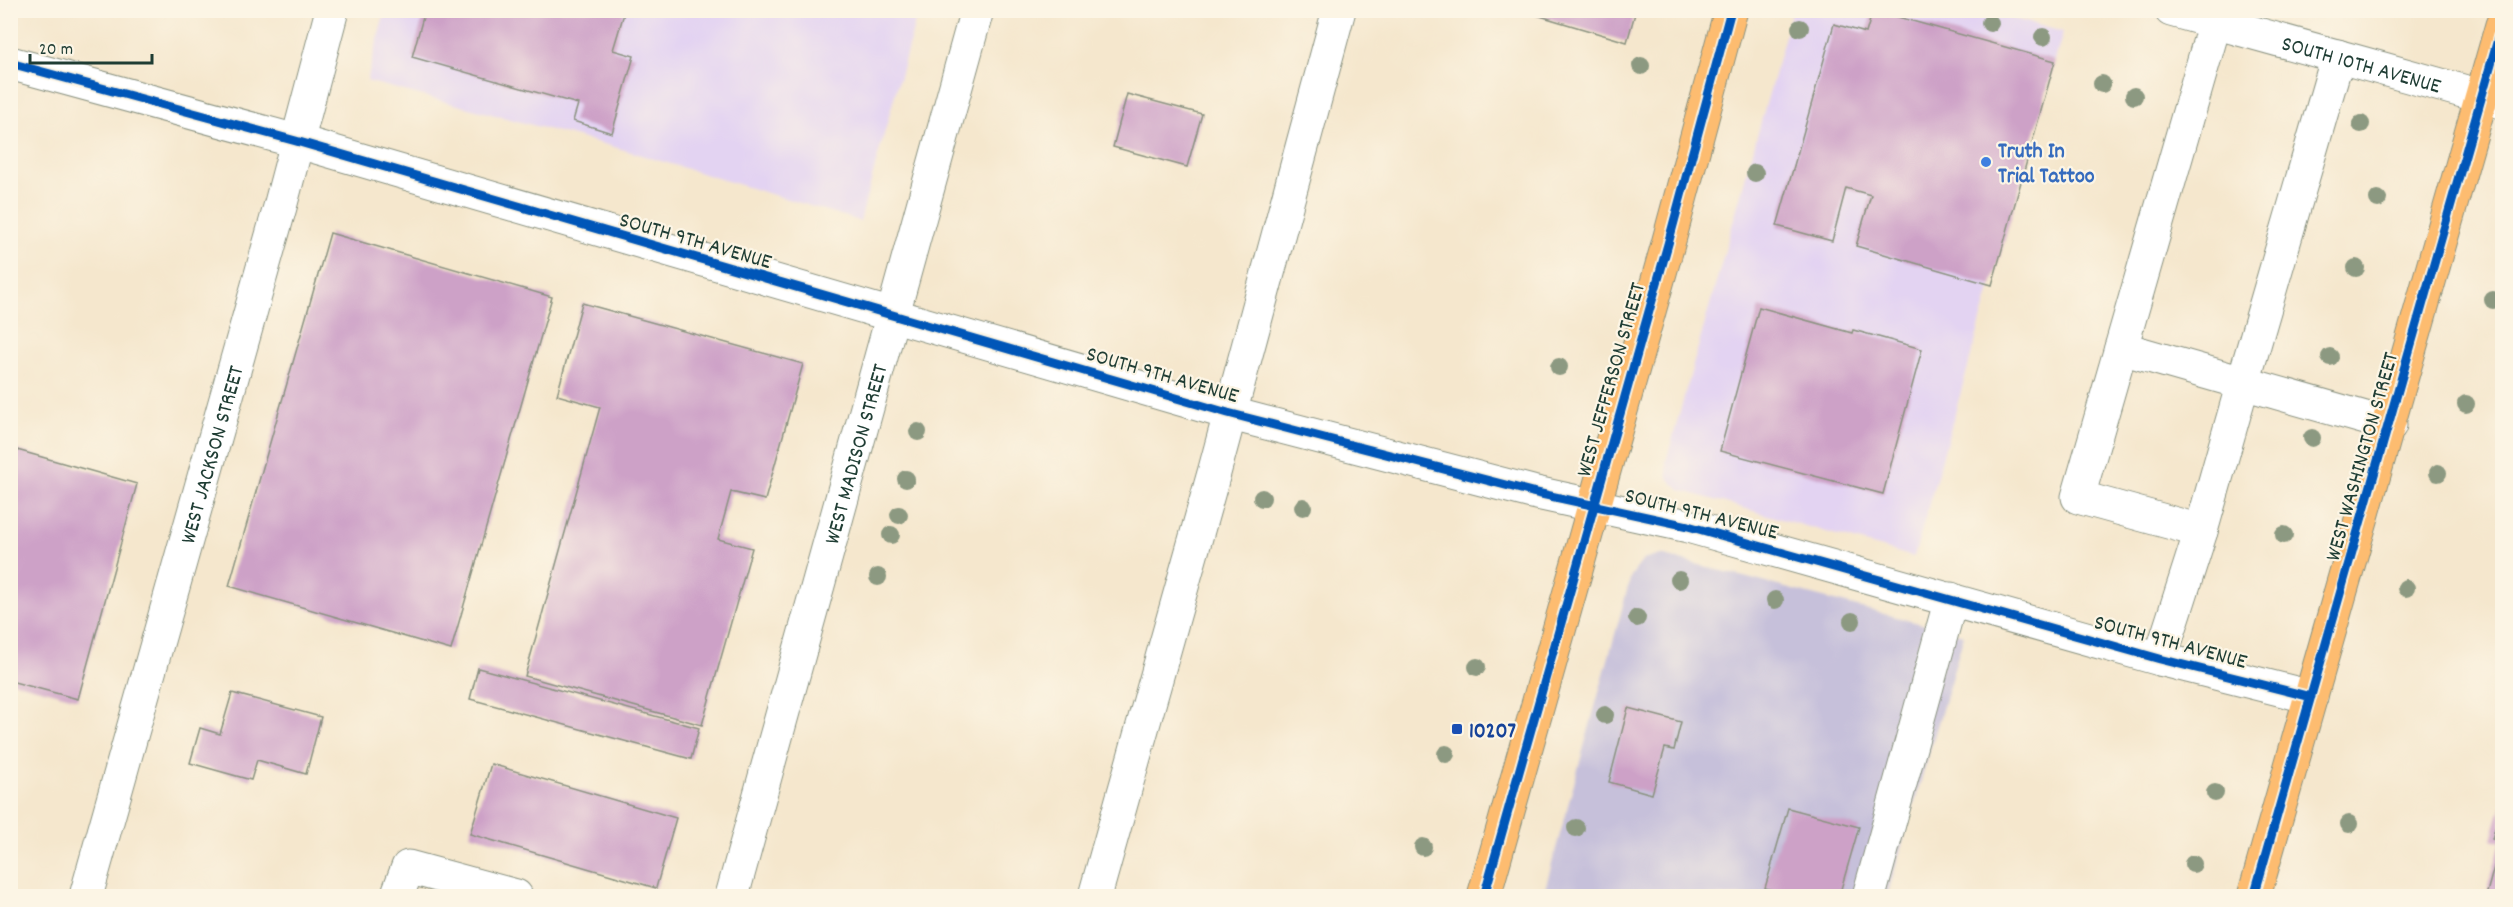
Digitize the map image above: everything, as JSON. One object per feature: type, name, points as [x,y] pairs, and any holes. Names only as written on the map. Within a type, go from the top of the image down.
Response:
[{"type":"main road","name":"WEST JEFFERSON STREET","points":[[1484,897],[1668,244],[1731,10]]},
{"type":"main road","name":"WEST WASHINGTON STREET","points":[[2254,897],[2390,425],[2493,99],[2502,25]]},
{"type":"street","name":"WEST JACKSON STREET","points":[[86,897],[280,207],[332,10]]},
{"type":"street","name":"WEST MADISON STREET","points":[[732,897],[977,10]]},
{"type":"street","points":[[1095,897],[1214,473],[1228,413],[1339,10]]},
{"type":"street","name":"SOUTH 10TH AVENUE","points":[[2171,10],[2493,99]]},
{"type":"street","points":[[2201,531],[2078,497],[2215,22]]},
{"type":"street","points":[[2160,659],[2201,531],[2338,56]]},
{"type":"street","name":"SOUTH 9TH AVENUE","points":[[10,63],[296,141],[1228,413],[1532,492],[1688,526],[2160,659],[2311,697]]},
{"type":"street","points":[[2121,348],[2390,425]]},
{"type":"street","points":[[1869,897],[1951,599]]},
{"type":"street","points":[[398,897],[408,867],[516,897]]},
{"type":"shaded area","points":[[385,11],[918,11],[860,221],[611,146],[367,81]]},
{"type":"shaded area","points":[[1792,11],[1985,11],[2063,32],[1914,557],[1680,490],[1668,478],[1666,462]]},
{"type":"shaded area","points":[[1661,555],[1964,635],[1887,896],[1543,896],[1631,576],[1643,560]]},
{"type":"building","points":[[425,10],[625,10],[613,50],[634,56],[612,133],[573,121],[578,104],[412,57]]},
{"type":"building","points":[[1520,10],[1636,10],[1627,42]]},
{"type":"building","points":[[1873,10],[2055,61],[1992,285],[1856,246],[1871,195],[1846,188],[1832,241],[1777,226],[1834,24],[1866,33]]},
{"type":"building","points":[[1127,94],[1202,114],[1187,167],[1113,147]]},
{"type":"building","points":[[330,233],[552,297],[451,650],[229,586]]},
{"type":"building","points":[[582,303],[803,364],[765,500],[731,492],[718,539],[752,548],[702,725],[525,676],[600,407],[557,395]]},
{"type":"building","points":[[1759,307],[1852,333],[1853,330],[1922,349],[1883,494],[1720,451]]},
{"type":"building","points":[[10,448],[137,484],[78,699],[10,681]]},
{"type":"building","points":[[478,668],[699,728],[691,759],[470,699]]},
{"type":"building","points":[[232,693],[321,717],[306,774],[257,760],[251,780],[190,763],[200,728],[220,734]]},
{"type":"building","points":[[1628,708],[1681,722],[1674,750],[1665,748],[1652,794],[1609,782]]},
{"type":"building","points":[[491,764],[676,818],[656,888],[470,834]]},
{"type":"building","points":[[2502,805],[2502,896],[2486,896],[2501,842],[2492,839]]},
{"type":"building","points":[[1788,808],[1859,827],[1839,896],[1796,896],[1765,888]]},
{"type":"cycle path","points":[[1484,896],[1668,244],[1731,10]]},
{"type":"cycle path","points":[[2254,896],[2502,25]]},
{"type":"cycle path","points":[[10,63],[296,141],[1228,413],[1532,492],[1688,526],[2160,659],[2311,697]]},
{"type":"place","name":"Truth In Trial Tattoo","points":[[1986,162]]},
{"type":"place","name":"10207","points":[[1457,729]]}]
